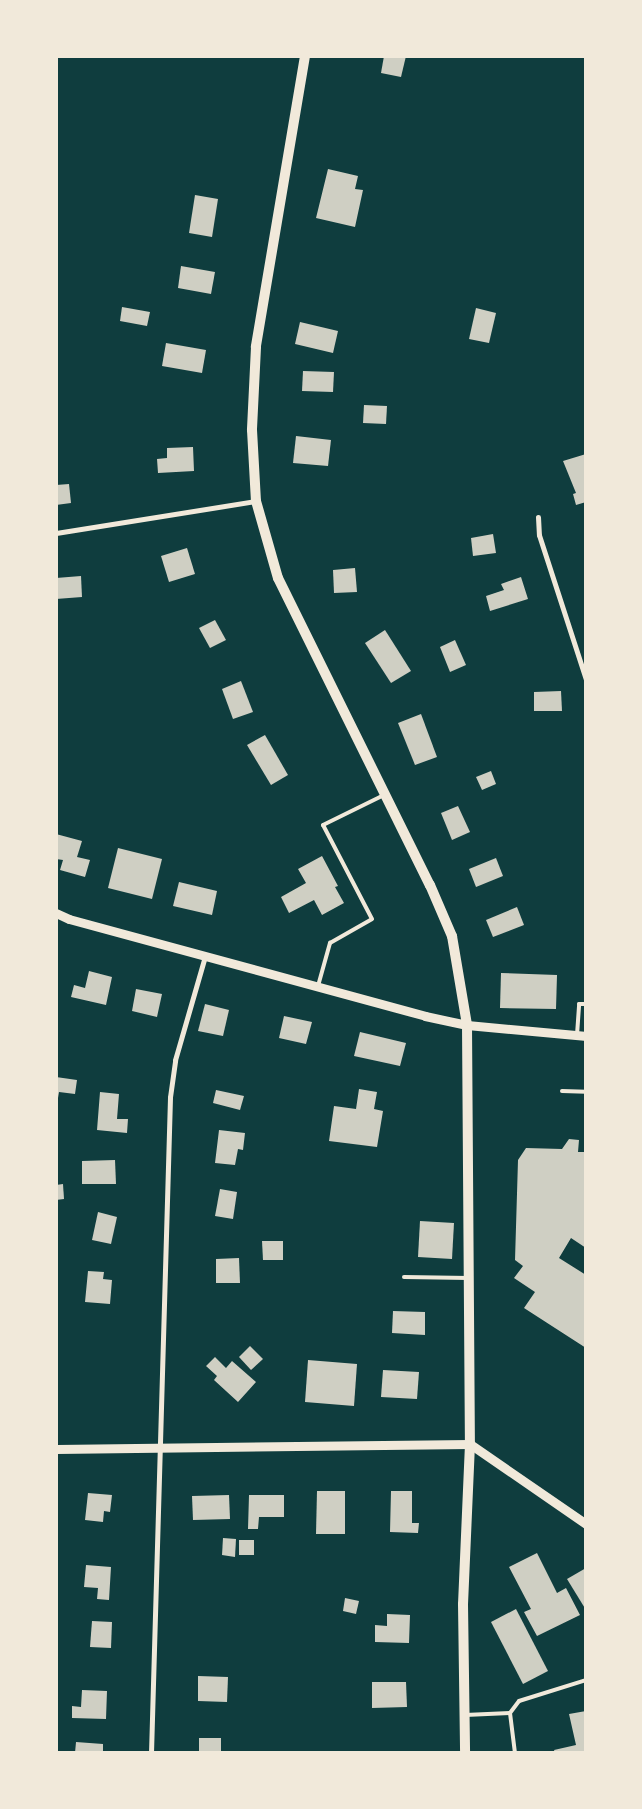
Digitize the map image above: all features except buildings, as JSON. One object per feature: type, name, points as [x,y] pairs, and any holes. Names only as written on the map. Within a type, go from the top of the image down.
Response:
[{"type":"main road","points":[[305,56],[256,347],[252,430],[256,501],[278,578],[430,885],[452,936],[466,1025],[470,1444],[463,1604],[465,1753]]},
{"type":"street","points":[[56,533],[256,501]]},
{"type":"street","points":[[538,517],[539,535],[586,680]]},
{"type":"street","points":[[56,913],[69,919],[466,1025],[582,1036]]},
{"type":"street","points":[[151,1753],[170,1097],[175,1060],[205,956]]},
{"type":"street","points":[[56,1449],[470,1444],[586,1524]]},
{"type":"lane","points":[[318,987],[330,943],[372,919],[323,825],[384,794]]},
{"type":"lane","points":[[582,1036],[579,1004],[586,1004]]},
{"type":"lane","points":[[562,1091],[586,1092]]},
{"type":"lane","points":[[404,1277],[469,1278]]},
{"type":"lane","points":[[515,1753],[510,1713],[518,1700],[586,1680]]},
{"type":"lane","points":[[463,1715],[510,1713]]}]
